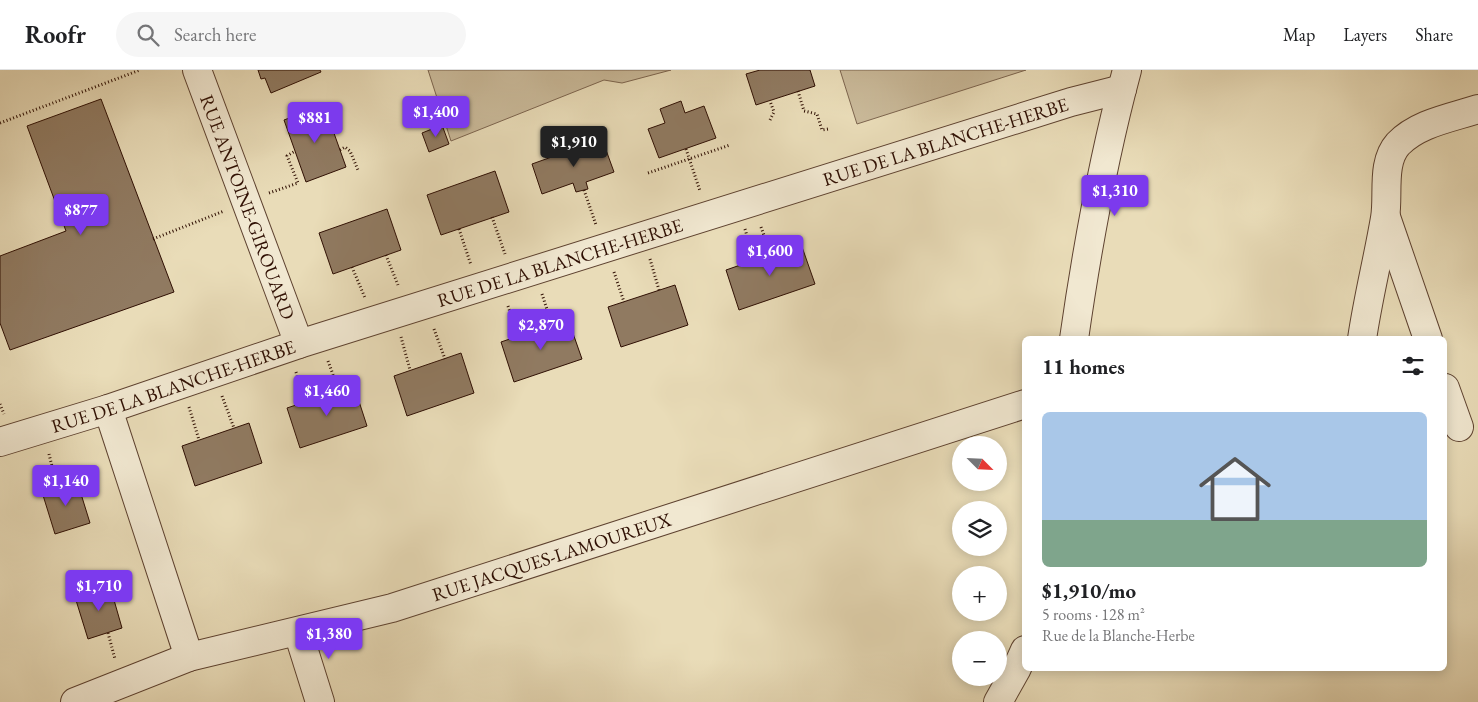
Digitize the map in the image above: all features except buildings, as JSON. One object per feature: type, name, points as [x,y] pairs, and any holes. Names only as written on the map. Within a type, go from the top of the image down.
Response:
[{"type":"street","name":"RUE ANTOINE-GIROUARD","points":[[197,70],[297,355]]},
{"type":"street","name":"RUE DE LA BLANCHE-HERBE","points":[[0,442],[297,355],[1071,102],[1124,80]]},
{"type":"street","points":[[1074,336],[1091,229],[1124,80]]},
{"type":"street","points":[[1362,336],[1386,216],[1387,174],[1391,157],[1397,145],[1423,127],[1478,109]]},
{"type":"street","points":[[1386,216],[1427,336]]},
{"type":"street","points":[[1447,393],[1461,427]]},
{"type":"street","name":"RUE JACQUES-LAMOUREUX","points":[[75,702],[189,658],[392,608],[1022,405]]},
{"type":"street","points":[[108,409],[189,658]]},
{"type":"street","points":[[298,632],[320,702]]},
{"type":"street","points":[[998,702],[1022,657]]},
{"type":"path","points":[[0,123],[140,70]]},
{"type":"path","points":[[798,91],[804,111],[817,114],[822,130],[828,129]]},
{"type":"path","points":[[770,100],[774,112],[770,120]]},
{"type":"path","points":[[648,173],[730,145]]},
{"type":"path","points":[[340,150],[345,147],[350,151],[358,170]]},
{"type":"path","points":[[686,149],[703,199]]},
{"type":"path","points":[[261,196],[298,183],[288,156],[295,151]]},
{"type":"path","points":[[584,190],[599,232]]},
{"type":"path","points":[[153,239],[229,209]]},
{"type":"path","points":[[492,218],[508,262]]},
{"type":"path","points":[[743,222],[754,260]]},
{"type":"path","points":[[761,227],[771,254]]},
{"type":"path","points":[[458,229],[473,272]]},
{"type":"path","points":[[648,252],[660,290]]},
{"type":"path","points":[[386,255],[399,287]]},
{"type":"path","points":[[611,264],[624,302]]},
{"type":"path","points":[[352,267],[368,306]]},
{"type":"path","points":[[540,287],[552,324]]},
{"type":"path","points":[[506,298],[518,336]]},
{"type":"path","points":[[432,322],[445,359]]},
{"type":"path","points":[[399,332],[410,370]]},
{"type":"path","points":[[297,355],[305,402]]},
{"type":"path","points":[[327,355],[339,391]]},
{"type":"path","points":[[220,389],[234,428]]},
{"type":"path","points":[[187,400],[199,440]]},
{"type":"path","points":[[49,453],[57,487]]},
{"type":"path","points":[[108,633],[116,659]]},
{"type":"shaded area","points":[[428,70],[671,70],[622,83],[604,80],[451,141]]},
{"type":"shaded area","points":[[840,70],[1026,70],[857,124]]}]
